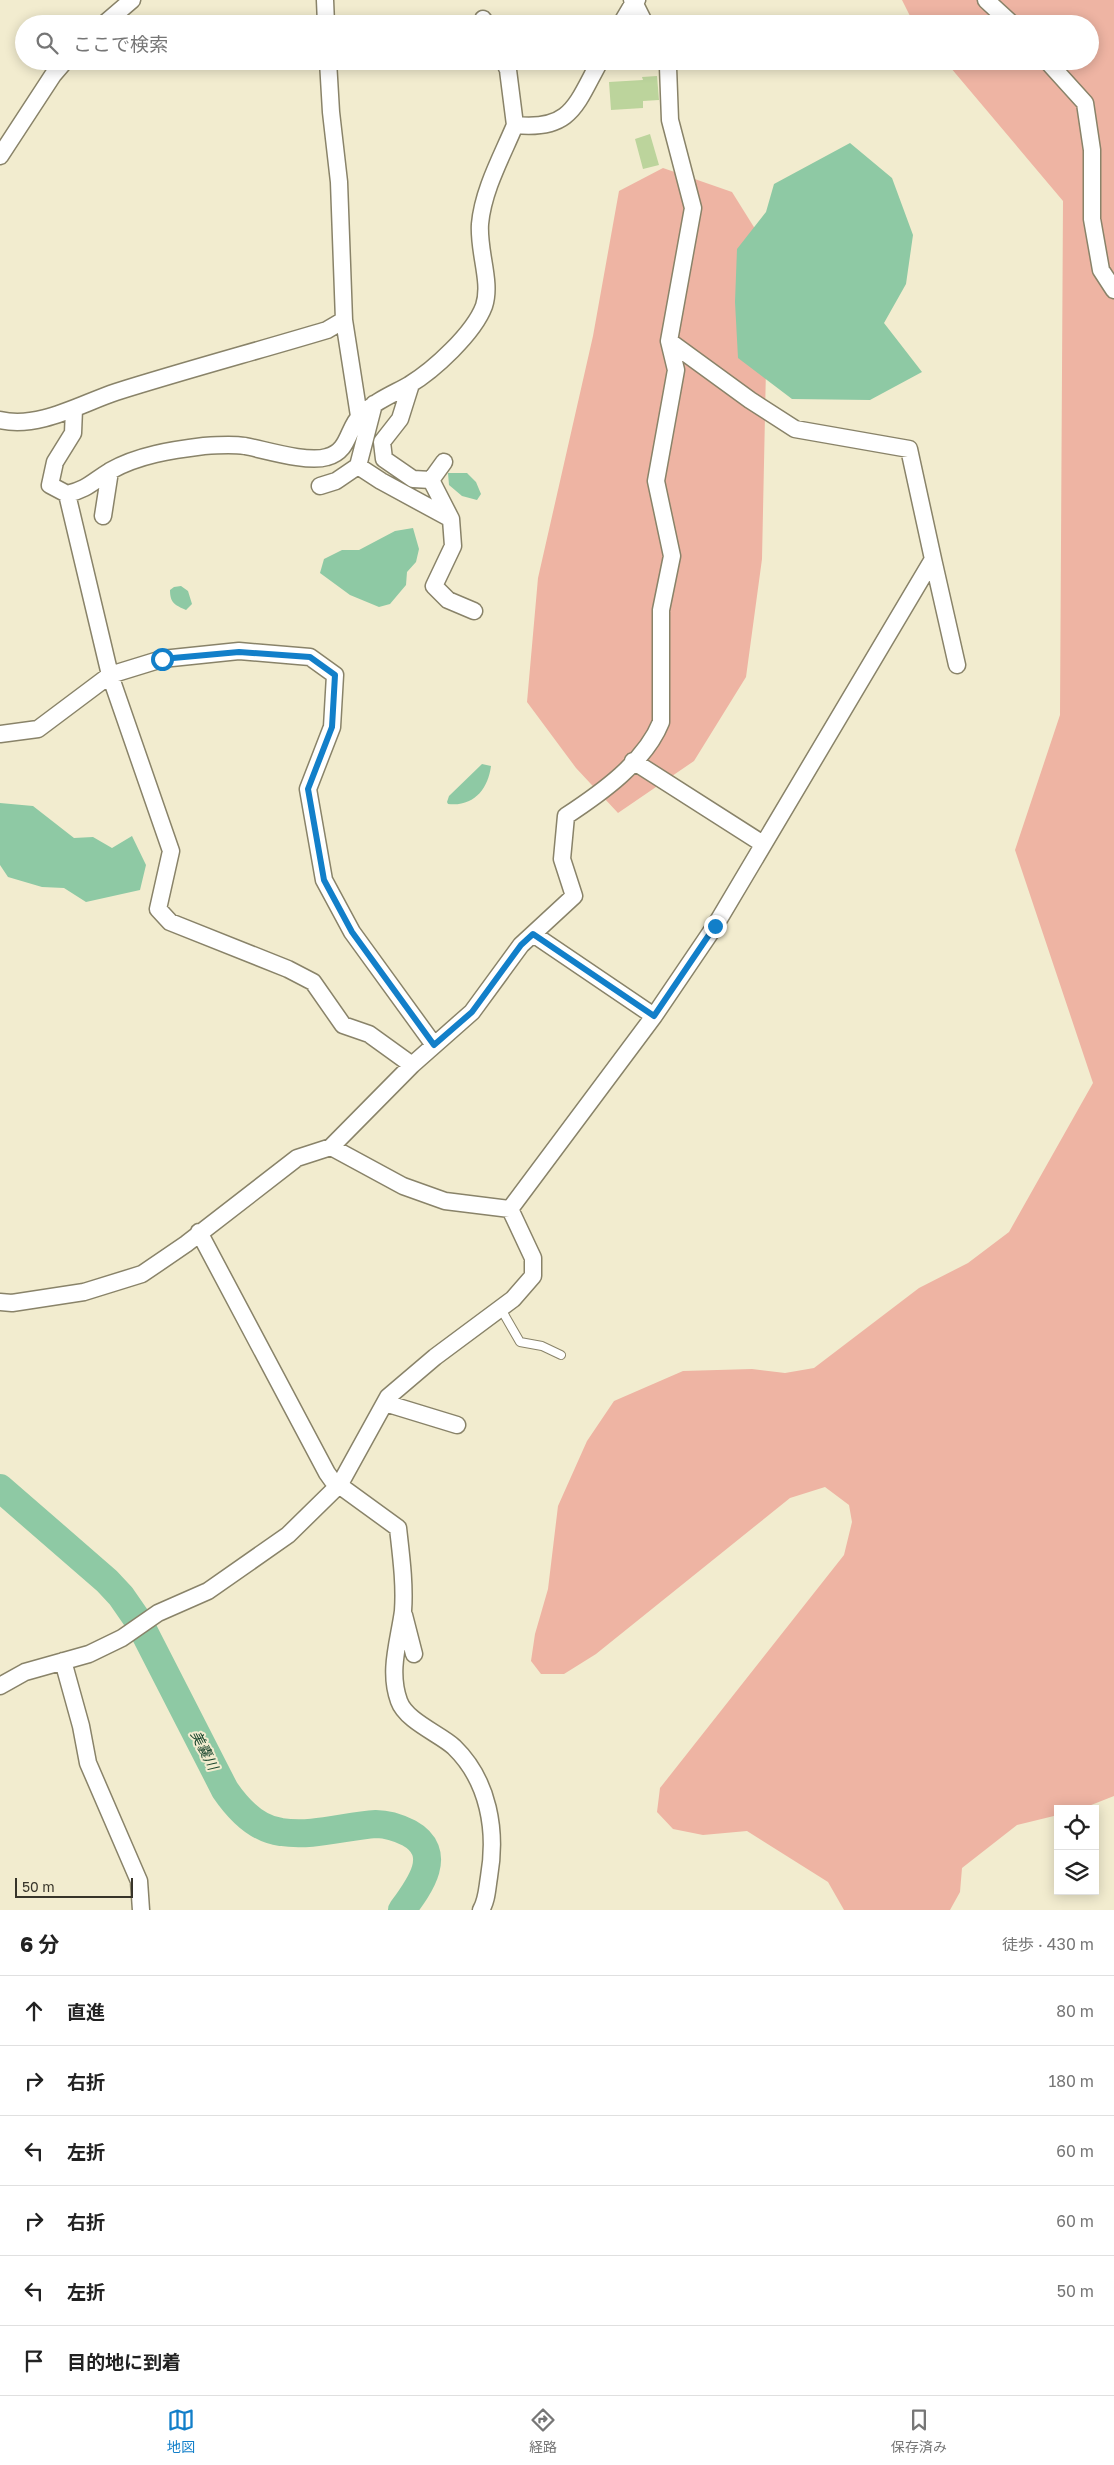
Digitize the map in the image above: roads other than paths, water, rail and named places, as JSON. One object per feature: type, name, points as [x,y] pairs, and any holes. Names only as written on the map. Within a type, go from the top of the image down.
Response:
[{"type":"street","points":[[114,15],[132,0]]},
{"type":"street","points":[[325,0],[326,15]]},
{"type":"street","points":[[986,0],[1002,15]]},
{"type":"street","points":[[627,15],[634,1]]},
{"type":"street","points":[[634,1],[641,15]]},
{"type":"street","points":[[0,156],[57,70]]},
{"type":"street","points":[[329,70],[338,182],[344,320],[359,416]]},
{"type":"street","points":[[74,409],[73,433],[55,462],[50,485],[67,494],[84,490],[110,471],[142,457],[205,446],[242,446],[294,456],[327,458],[345,446],[359,416],[374,404],[411,384],[442,358],[470,330],[484,306],[488,287],[480,251],[480,223],[491,182],[515,125],[508,70]]},
{"type":"street","points":[[515,125],[544,126],[569,114],[595,70]]},
{"type":"street","points":[[0,1302],[12,1303],[84,1292],[142,1274],[186,1244],[199,1232],[297,1158],[331,1147],[412,1065],[472,1012],[521,945],[574,896],[562,859],[566,816],[606,789],[654,738],[661,722],[661,610],[672,556],[656,481],[676,370],[669,341],[693,208],[670,120],[668,70]]},
{"type":"street","points":[[1055,70],[1085,103],[1092,150],[1092,219],[1101,270],[1114,290]]},
{"type":"street","points":[[0,420],[26,422],[74,409],[115,393],[327,330],[344,320]]},
{"type":"street","points":[[669,341],[750,400],[795,429],[909,449],[957,665]]},
{"type":"street","points":[[411,384],[400,419],[382,442],[384,459],[413,479],[431,480]]},
{"type":"street","points":[[320,486],[336,481],[358,466],[374,404]]},
{"type":"street","points":[[431,480],[444,462]]},
{"type":"street","points":[[358,466],[451,519]]},
{"type":"street","points":[[103,516],[110,471]]},
{"type":"street","points":[[431,480],[451,519],[453,546],[434,586],[448,600],[474,611]]},
{"type":"street","points":[[67,494],[110,675],[171,851],[158,909],[170,922],[288,969],[313,982],[343,1025],[369,1034],[412,1065]]},
{"type":"street","points":[[510,1209],[654,1016],[715,926],[933,559]]},
{"type":"street","points":[[0,734],[38,729],[110,675],[162,659],[239,652],[310,657],[335,675],[332,727],[308,789],[324,880],[352,932],[434,1045]]},
{"type":"street","points":[[633,762],[763,844]]},
{"type":"street","points":[[533,934],[654,1016]]},
{"type":"street","points":[[331,1147],[403,1186],[445,1201],[510,1209]]},
{"type":"street","points":[[0,1686],[25,1672],[89,1654],[122,1638],[158,1613],[208,1591],[288,1535],[340,1484],[388,1397],[435,1357],[513,1299],[533,1276],[532,1258],[510,1209]]},
{"type":"street","points":[[199,1232],[327,1473],[332,1480],[398,1528],[403,1578],[402,1611],[396,1644],[394,1676],[399,1703],[421,1726],[453,1747],[480,1782],[492,1822],[491,1865],[485,1902],[481,1910]]},
{"type":"street","points":[[385,1403],[457,1425]]},
{"type":"street","points":[[402,1611],[414,1654]]},
{"type":"street","points":[[63,1661],[82,1726],[88,1763],[139,1881],[141,1910]]},
{"type":"lane","points":[[501,1309],[520,1342],[542,1346],[560,1355]]},
{"type":"waterway","name":"美嚢川","points":[[0,1488],[107,1581],[121,1596],[139,1622],[225,1790],[248,1817],[272,1830],[293,1833],[317,1832],[364,1825],[385,1825],[405,1831],[420,1841],[425,1850],[427,1860],[425,1870],[421,1881],[402,1910]]}]
